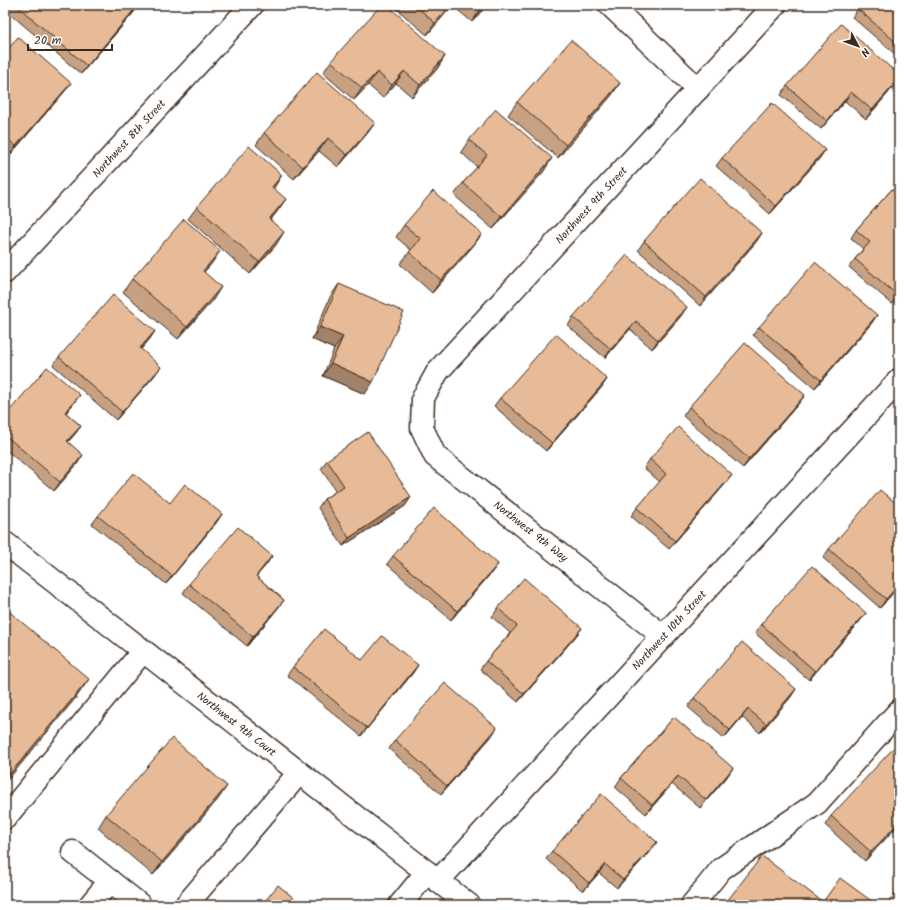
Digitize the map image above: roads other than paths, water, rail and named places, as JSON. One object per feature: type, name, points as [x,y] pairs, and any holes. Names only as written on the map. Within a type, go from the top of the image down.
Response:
[{"type":"street","name":"Northwest 8th Street","points":[[5,272],[252,5]]},
{"type":"street","points":[[610,5],[698,89]]},
{"type":"street","name":"Northwest 9th Street","points":[[423,412],[423,398],[438,372],[775,5]]},
{"type":"street","name":"Northwest 10th Street","points":[[400,905],[433,876],[663,636],[899,380]]},
{"type":"street","name":"Northwest 9th Way","points":[[423,412],[422,428],[436,456],[663,636]]},
{"type":"street","name":"Northwest 9th Court","points":[[9,553],[143,652],[469,905]]},
{"type":"street","points":[[5,818],[143,652]]},
{"type":"street","points":[[692,905],[721,869],[817,803],[899,710]]},
{"type":"street","points":[[186,905],[299,773]]},
{"type":"street","points":[[73,852],[140,905]]},
{"type":"street","points":[[90,905],[110,881]]}]
